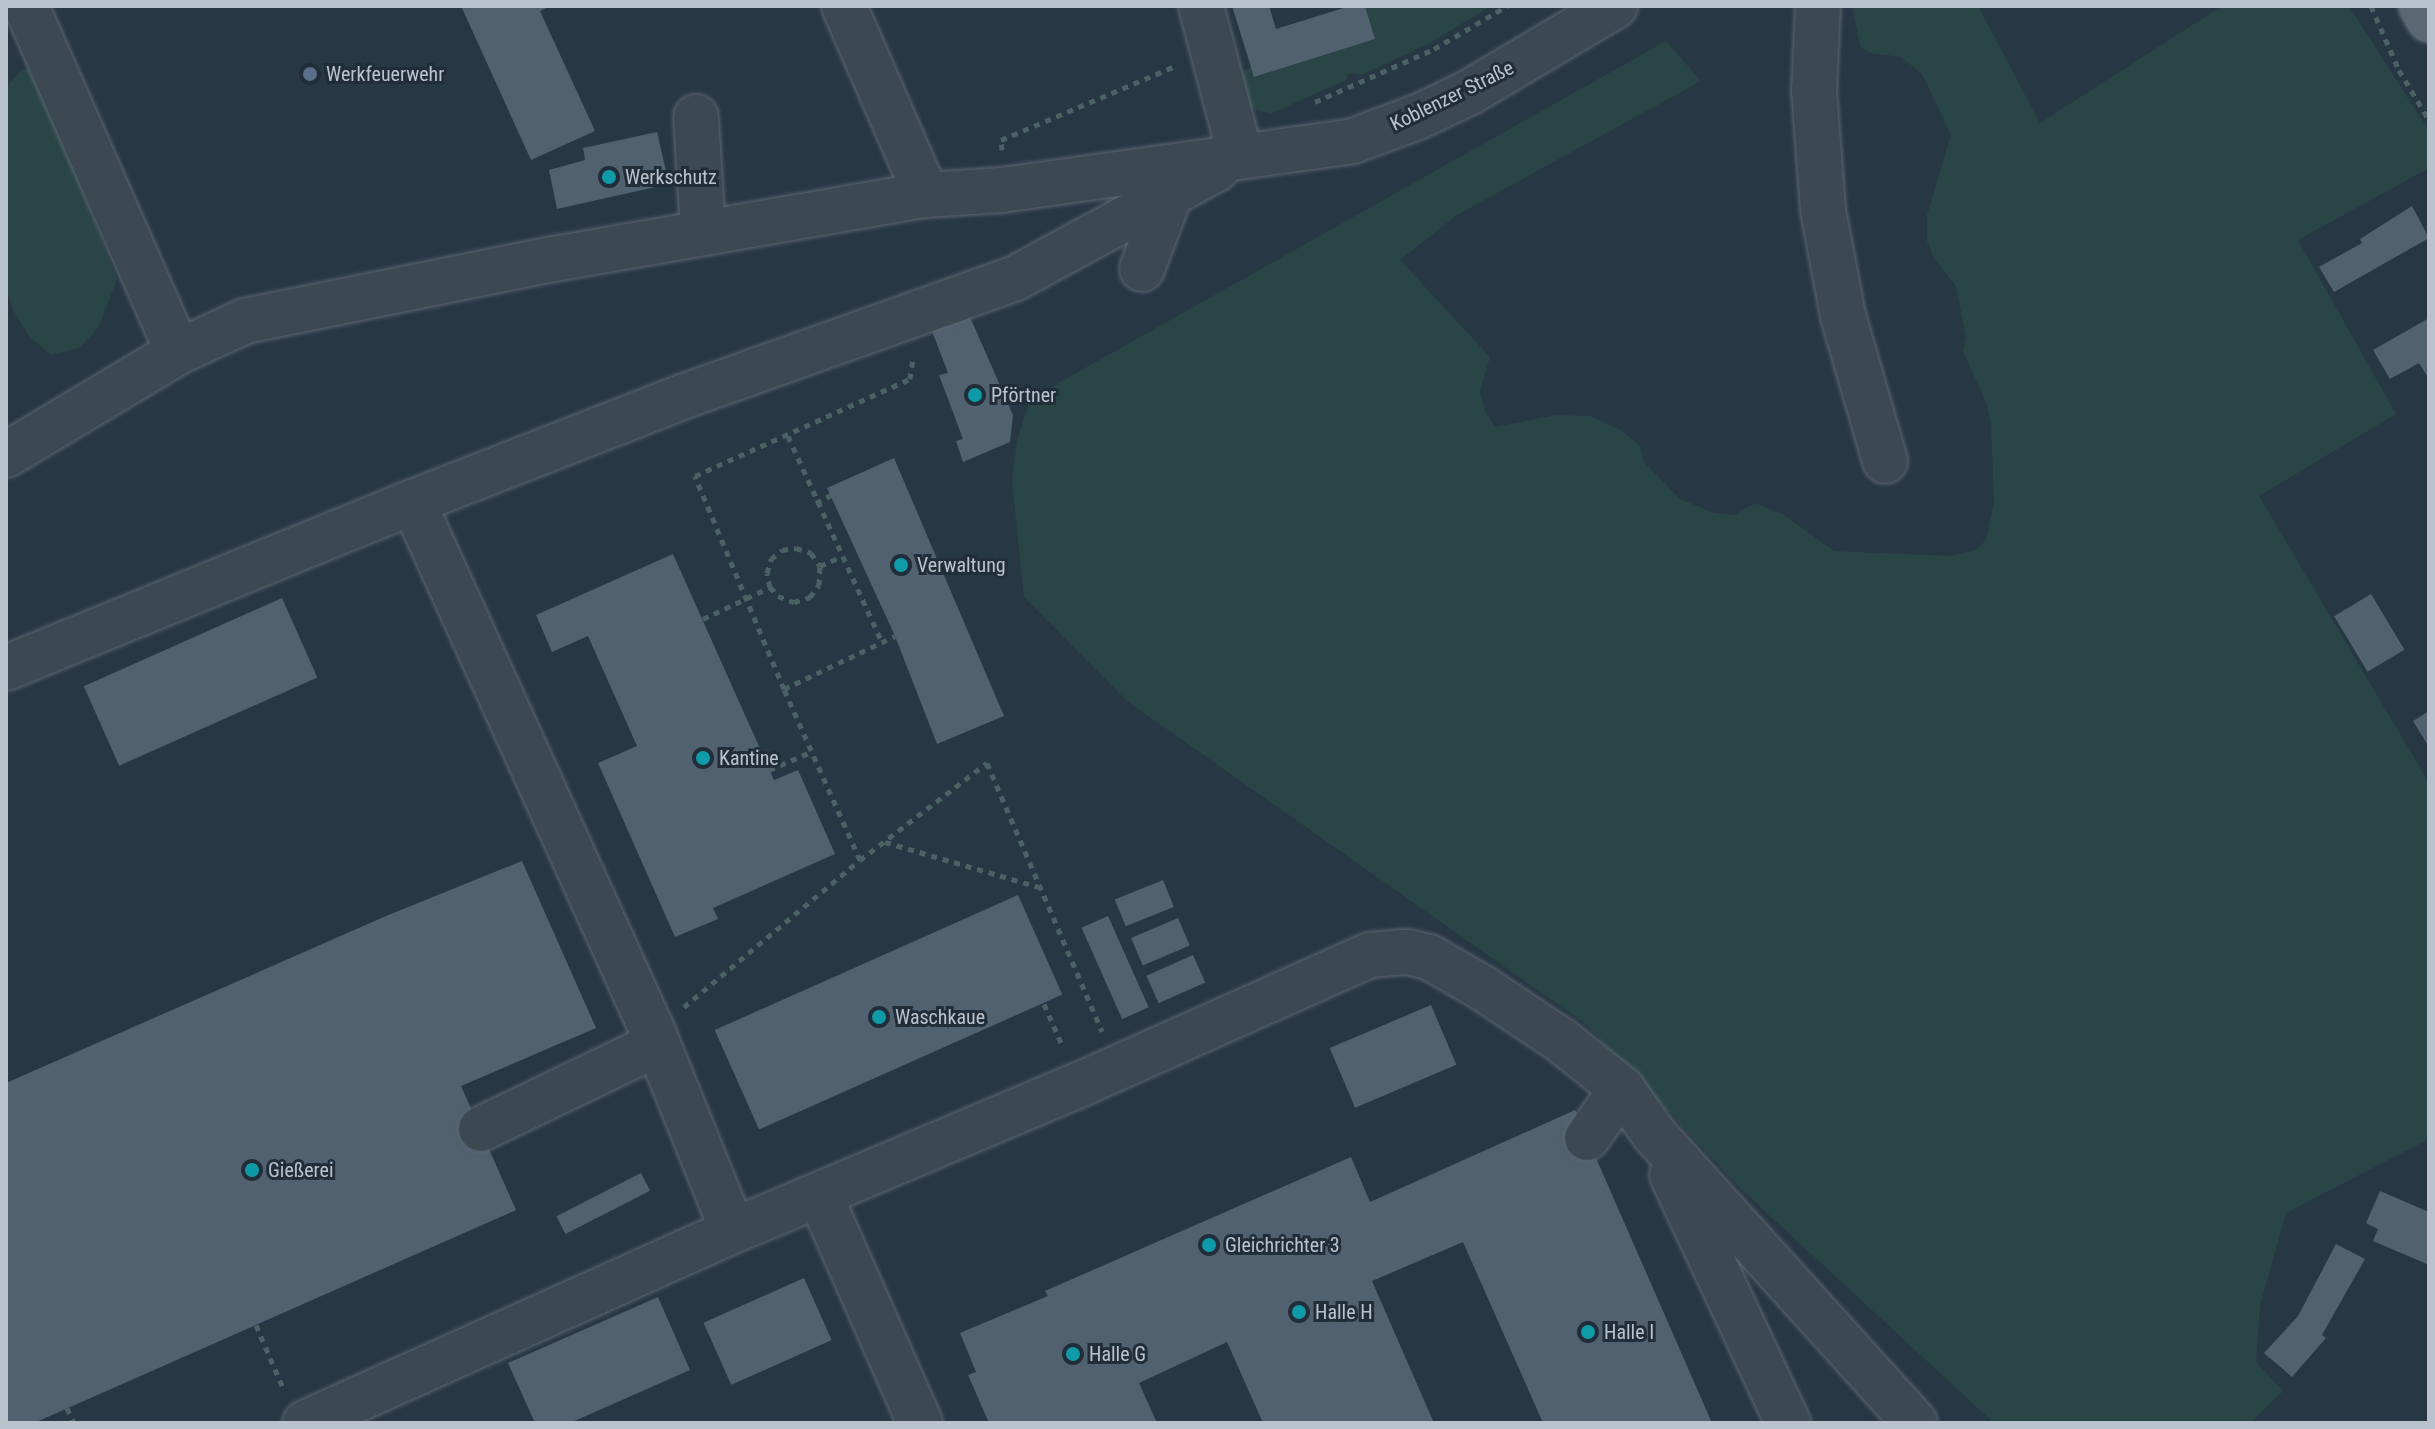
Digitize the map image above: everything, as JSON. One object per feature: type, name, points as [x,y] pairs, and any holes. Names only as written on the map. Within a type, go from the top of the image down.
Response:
[{"type":"main road","points":[[2421,6],[2429,20]]},
{"type":"street","points":[[26,6],[178,352]]},
{"type":"street","points":[[844,6],[926,195]]},
{"type":"street","points":[[6,668],[413,502],[776,361],[1016,295],[1170,194],[1241,157],[1201,6]]},
{"type":"street","name":"Koblenzer Straße","points":[[6,455],[178,352],[245,321],[703,232],[926,195],[1002,190],[1353,141],[1420,116],[1470,92],[1615,6]]},
{"type":"street","points":[[1818,6],[1814,90],[1823,210],[1843,316],[1885,461]]},
{"type":"street","points":[[696,117],[703,232]]},
{"type":"street","points":[[1142,269],[1170,194]]},
{"type":"street","points":[[413,502],[656,1038],[733,1231]]},
{"type":"street","points":[[296,1409],[820,1196],[1370,955],[1407,952],[1429,957],[1481,987],[1562,1041],[1622,1089],[1654,1134],[1915,1423]]},
{"type":"street","points":[[481,1129],[656,1038]]},
{"type":"street","points":[[1587,1138],[1622,1089]]},
{"type":"street","points":[[1654,1134],[1788,1423]]},
{"type":"street","points":[[820,1196],[920,1423]]},
{"type":"path","points":[[1308,105],[1434,49],[1507,6]]},
{"type":"path","points":[[2371,6],[2399,70],[2423,104],[2429,120]]},
{"type":"path","points":[[1002,190],[1001,140],[1214,51]]},
{"type":"path","points":[[860,860],[695,476],[910,379],[915,342]]},
{"type":"path","points":[[788,436],[882,642]]},
{"type":"path","points":[[816,503],[831,495]]},
{"type":"path","points":[[796,548],[811,553],[820,566],[819,585],[810,597],[794,602],[778,596],[770,587],[767,573],[771,559],[782,550],[796,548]]},
{"type":"path","points":[[820,566],[842,556]]},
{"type":"path","points":[[703,619],[770,587]]},
{"type":"path","points":[[784,689],[895,636]]},
{"type":"path","points":[[769,770],[811,752]]},
{"type":"path","points":[[656,1038],[860,860],[987,763],[1084,996],[1119,1065]]},
{"type":"path","points":[[885,842],[1040,887]]},
{"type":"path","points":[[256,1325],[296,1409]]},
{"type":"path","points":[[67,1408],[74,1423]]},
{"type":"green space","points":[[1365,6],[1491,6],[1430,43],[1361,75],[1349,73],[1346,80],[1270,114],[1249,107],[1239,74],[1251,67],[1255,77],[1375,39]]},
{"type":"green space","points":[[1852,6],[1978,6],[2040,123],[2222,6],[2349,6],[2429,131],[2429,168],[2298,240],[2396,414],[2259,496],[2429,783],[2429,1139],[2286,1213],[2260,1306],[2256,1362],[2283,1391],[2250,1423],[1994,1423],[1742,1190],[1587,1025],[1127,701],[1024,597],[1012,481],[1017,441],[1030,399],[1666,41],[1701,81],[1457,215],[1400,260],[1490,357],[1480,391],[1485,411],[1495,427],[1556,415],[1590,416],[1619,429],[1640,446],[1643,461],[1680,499],[1714,513],[1735,515],[1755,503],[1784,515],[1834,551],[1950,556],[1976,550],[1986,540],[1994,502],[1991,424],[1986,402],[1963,351],[1966,338],[1956,286],[1934,258],[1927,241],[1927,215],[1951,135],[1922,74],[1901,57],[1870,53],[1860,46]]},
{"type":"green space","points":[[35,66],[117,280],[98,328],[79,348],[51,355],[29,336],[13,310],[6,288],[7,86],[22,70]]},
{"type":"building","points":[[461,6],[551,6],[540,11],[595,131],[531,160]]},
{"type":"building","points":[[1232,6],[1269,6],[1276,29],[1350,6],[1365,6],[1375,39],[1254,77]]},
{"type":"building","name":"Werkschutz","points":[[657,132],[669,184],[557,209],[549,170],[585,160],[583,148]]},
{"type":"building","points":[[2412,206],[2429,238],[2334,292],[2319,267],[2362,243],[2360,239]]},
{"type":"building","name":"Pförtner","points":[[970,317],[1013,415],[1010,442],[963,462],[956,441],[963,439],[939,375],[948,373],[932,331]]},
{"type":"building","points":[[2429,318],[2429,379],[2419,363],[2390,379],[2373,350]]},
{"type":"building","name":"Verwaltung","points":[[894,458],[1004,716],[937,744],[895,636],[827,488]]},
{"type":"building","name":"Kantine","points":[[673,554],[774,780],[798,770],[835,854],[713,908],[718,919],[675,937],[598,763],[637,746],[588,636],[552,652],[536,615]]},
{"type":"building","points":[[2371,594],[2404,650],[2368,672],[2334,616]]},
{"type":"building","points":[[282,598],[317,677],[119,766],[84,686]]},
{"type":"building","points":[[2429,711],[2429,747],[2413,721]]},
{"type":"building","name":"Gießerei","points":[[522,861],[596,1028],[461,1086],[516,1210],[34,1423],[6,1423],[6,1083],[386,916]]},
{"type":"building","points":[[1163,880],[1174,907],[1126,926],[1115,899]]},
{"type":"building","name":"Waschkaue","points":[[1018,895],[1062,995],[759,1130],[715,1030]]},
{"type":"building","points":[[1108,916],[1149,1007],[1122,1019],[1082,928]]},
{"type":"building","points":[[1178,918],[1190,946],[1143,966],[1131,938]]},
{"type":"building","points":[[1193,955],[1205,982],[1159,1003],[1146,976]]},
{"type":"building","points":[[1431,1005],[1456,1065],[1355,1108],[1330,1048]]},
{"type":"building","points":[[1575,1110],[1712,1423],[1543,1423],[1463,1242],[1372,1281],[1434,1423],[1263,1423],[1227,1342],[1139,1383],[1157,1423],[989,1423],[968,1375],[976,1372],[960,1333],[1048,1296],[1045,1291],[1351,1157],[1370,1202]]},
{"type":"building","points":[[641,1173],[650,1191],[565,1234],[556,1216]]},
{"type":"building","points":[[2380,1191],[2429,1212],[2429,1265],[2373,1241],[2378,1229],[2366,1223]]},
{"type":"building","points":[[2336,1244],[2365,1259],[2322,1335],[2326,1338],[2292,1377],[2264,1353],[2298,1316]]},
{"type":"building","points":[[804,1278],[832,1340],[731,1385],[704,1323]]},
{"type":"building","points":[[658,1297],[690,1370],[570,1423],[535,1423],[508,1363]]},
{"type":"place","name":"Werkfeuerwehr","points":[[310,74]]},
{"type":"place","name":"Werkschutz","points":[[609,177]]},
{"type":"place","name":"Pförtner","points":[[975,395]]},
{"type":"place","name":"Verwaltung","points":[[901,565]]},
{"type":"place","name":"Kantine","points":[[703,758]]},
{"type":"place","name":"Waschkaue","points":[[879,1017]]},
{"type":"place","name":"Gießerei","points":[[252,1170]]},
{"type":"place","name":"Gleichrichter 3","points":[[1209,1245]]},
{"type":"place","name":"Halle H","points":[[1299,1312]]},
{"type":"place","name":"Halle I","points":[[1588,1332]]},
{"type":"place","name":"Halle G","points":[[1073,1354]]}]
